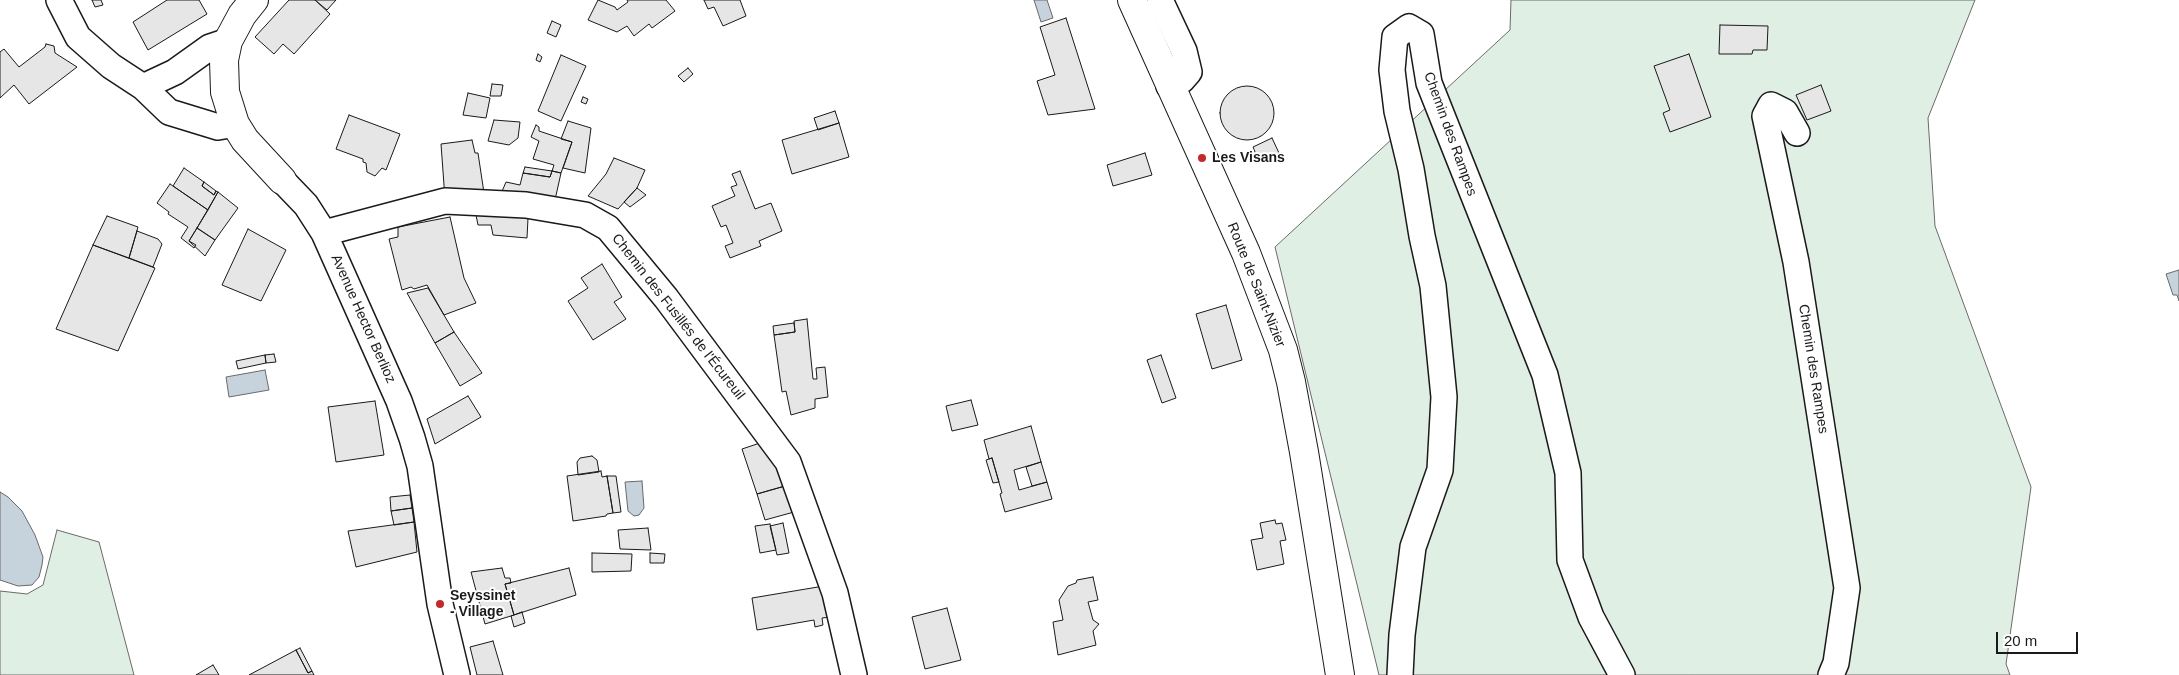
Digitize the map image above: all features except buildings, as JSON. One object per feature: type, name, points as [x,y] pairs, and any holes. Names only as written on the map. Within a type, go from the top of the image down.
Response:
[{"type":"main road","name":"Avenue Hector Berlioz","points":[[254,0],[242,15],[228,41],[224,60],[225,92],[235,124],[250,145],[282,180]]},
{"type":"main road","name":"Route de Saint-Nizier","points":[[1132,0],[1169,86],[1246,253],[1283,350],[1291,382],[1302,444],[1340,675]]},
{"type":"street","points":[[60,0],[78,37],[111,66],[143,87],[169,112],[218,127],[235,124]]},
{"type":"street","points":[[1160,0],[1184,51],[1189,72],[1182,80],[1169,86]]},
{"type":"street","name":"Chemin des Rampes","points":[[1400,675],[1402,635],[1413,547],[1440,470],[1444,397],[1433,286],[1422,236],[1411,169],[1397,111],[1392,70],[1395,37],[1410,27],[1422,34],[1429,83],[1546,375],[1568,473],[1570,560],[1591,618],[1622,675]]},
{"type":"street","points":[[143,87],[175,72],[210,47],[228,41]]},
{"type":"street","name":"Chemin des Rampes","points":[[1797,133],[1785,112],[1771,105],[1765,116],[1796,262],[1832,504],[1847,588],[1836,663],[1831,675]]},
{"type":"street","name":"Avenue Hector Berlioz","points":[[282,180],[306,206],[324,233],[399,401],[420,466],[440,604],[457,675]]},
{"type":"street","name":"Chemin des Fusillés de l'Écureuil","points":[[324,233],[445,202],[526,205],[584,215],[608,228],[666,298],[788,462],[835,593],[854,675]]},
{"type":"green space","points":[[1511,0],[1975,0],[1928,118],[1935,226],[2031,487],[2006,664],[2010,675],[1379,675],[1275,247],[1510,30]]},
{"type":"green space","points":[[57,530],[99,542],[134,675],[0,675],[0,591],[27,594],[43,585]]},
{"type":"shaded area","points":[[1034,0],[1047,0],[1053,18],[1041,22]]},
{"type":"shaded area","points":[[2179,270],[2179,301],[2177,295],[2173,295],[2166,274]]},
{"type":"shaded area","points":[[265,370],[269,390],[229,397],[226,377]]},
{"type":"shaded area","points":[[642,481],[644,508],[639,515],[634,516],[628,511],[625,482]]},
{"type":"shaded area","points":[[0,492],[22,511],[35,535],[43,557],[39,577],[32,585],[18,586],[0,580]]},
{"type":"place","name":"Les Visans","points":[[1202,158]]},
{"type":"place","name":"Seyssinet - Village","points":[[440,604]]}]
